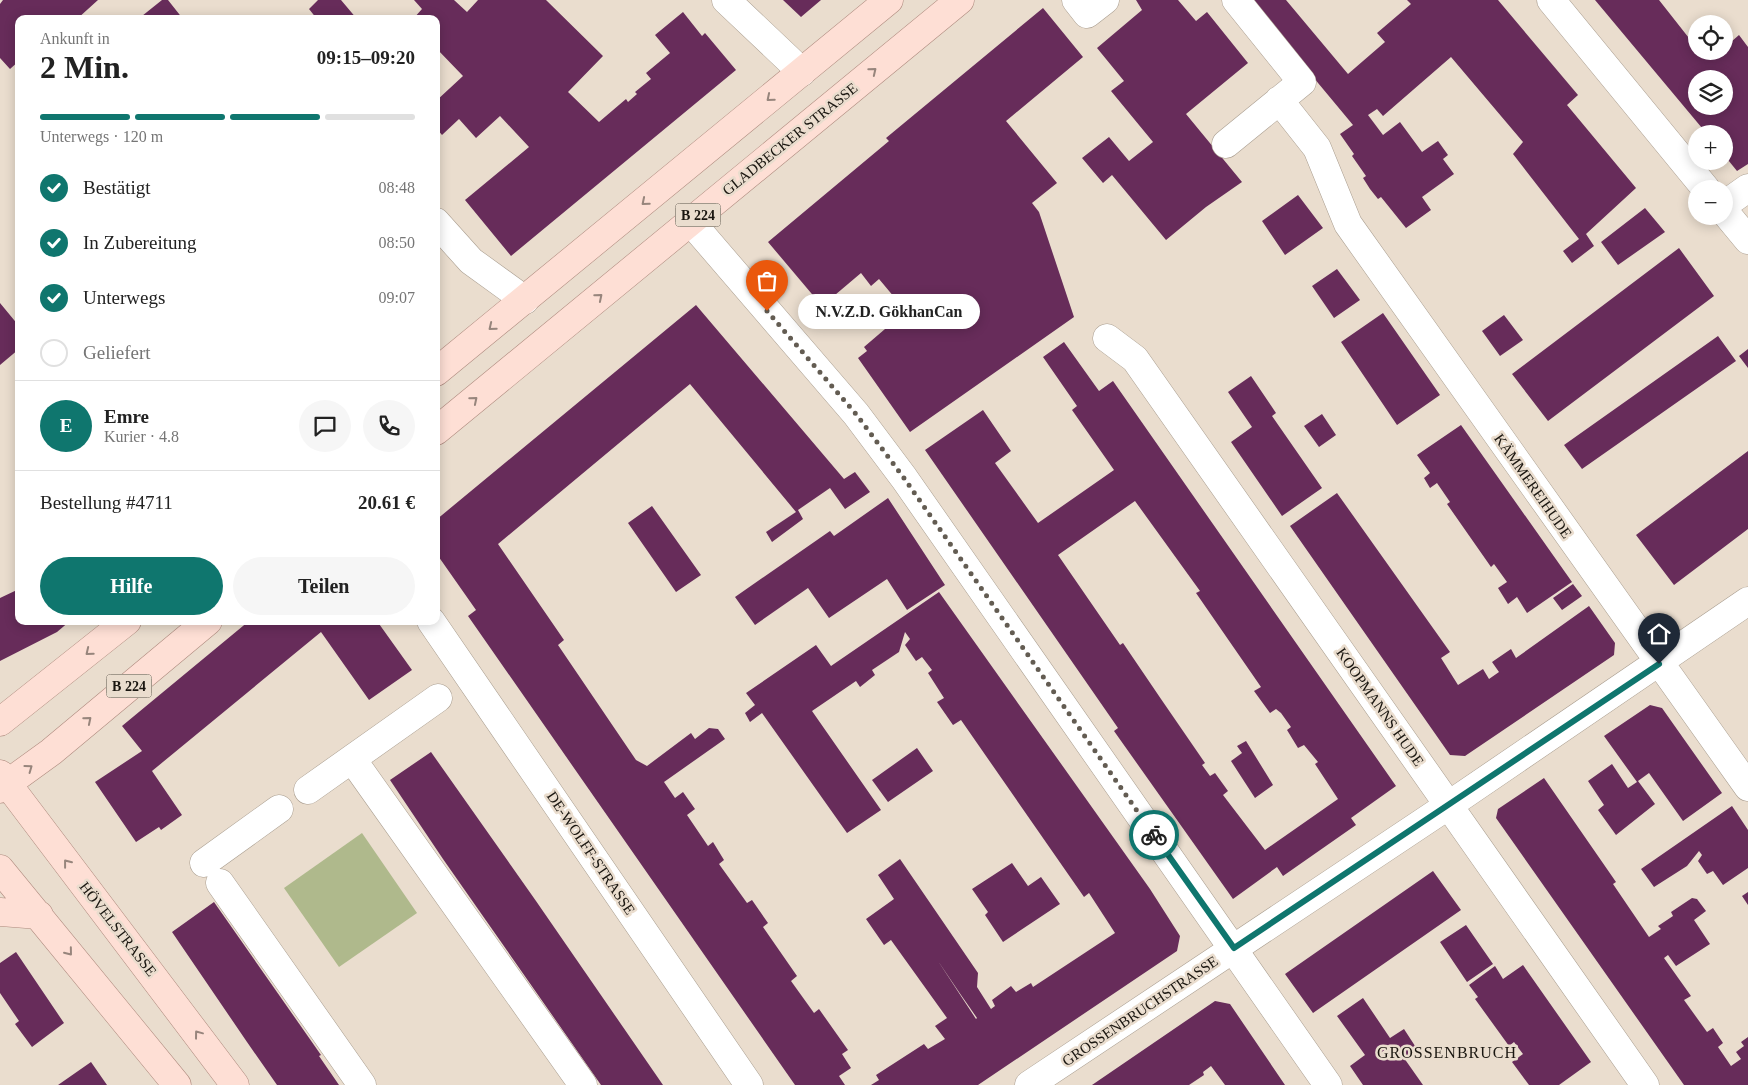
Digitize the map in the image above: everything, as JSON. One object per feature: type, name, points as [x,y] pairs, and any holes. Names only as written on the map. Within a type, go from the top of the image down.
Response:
[{"type":"main road","name":"B 224","points":[[440,369],[888,0]]},
{"type":"main road","name":"GLADBECKER STRASSE","points":[[440,429],[960,0]]},
{"type":"main road","points":[[0,722],[122,625]]},
{"type":"main road","name":"B 224","points":[[2,782],[51,752],[203,625]]},
{"type":"main road","name":"HÖVELSTRASSE","points":[[2,782],[235,1085]]},
{"type":"main road","points":[[0,869],[39,914],[177,1085]]},
{"type":"main road","points":[[0,912],[39,914]]},
{"type":"street","points":[[726,0],[802,72]]},
{"type":"street","points":[[1076,0],[1087,14],[1105,0]]},
{"type":"street","points":[[1226,144],[1302,82],[1236,0]]},
{"type":"street","points":[[1551,0],[1699,180]]},
{"type":"street","name":"KÄMMEREIHUDE","points":[[1279,100],[1317,148],[1348,224],[1748,787]]},
{"type":"street","points":[[1733,198],[1748,188]]},
{"type":"street","points":[[690,221],[856,414],[904,478],[1328,1085]]},
{"type":"street","points":[[1733,222],[1748,240]]},
{"type":"street","points":[[440,226],[471,261],[525,300]]},
{"type":"street","name":"KOOPMANNS HUDE","points":[[1107,338],[1135,359],[1645,1085]]},
{"type":"street","name":"GROSSENBRUCHSTRASSE","points":[[1029,1085],[1659,664],[1748,601]]},
{"type":"street","name":"DE-WOLFF-STRASSE","points":[[434,625],[750,1085]]},
{"type":"street","points":[[308,790],[438,698]]},
{"type":"street","points":[[352,759],[583,1085]]},
{"type":"street","points":[[280,809],[212,873],[362,1085]]},
{"type":"green space","points":[[362,833],[417,913],[339,967],[284,888]]},
{"type":"building","points":[[3,0],[98,0],[81,15],[15,15],[15,65],[10,69],[0,58],[0,4]]},
{"type":"building","points":[[162,0],[168,0],[180,15],[143,15]]},
{"type":"building","points":[[318,0],[341,0],[354,15],[314,15],[309,9]]},
{"type":"building","points":[[414,0],[454,0],[467,12],[478,0],[546,0],[603,56],[568,92],[599,122],[626,99],[628,102],[637,94],[635,92],[651,79],[646,73],[670,53],[655,35],[683,12],[702,36],[705,33],[736,70],[511,256],[465,200],[529,147],[500,116],[476,138],[459,119],[442,135],[440,133],[440,97],[463,76],[440,52],[440,15],[417,15],[422,9]]},
{"type":"building","points":[[783,0],[821,0],[801,17]]},
{"type":"building","points":[[1136,0],[1178,0],[1196,21],[1207,12],[1248,63],[1186,114],[1242,182],[1206,207],[1166,240],[1112,175],[1103,183],[1082,158],[1109,137],[1129,161],[1153,142],[1111,91],[1124,81],[1097,48],[1142,10]]},
{"type":"building","points":[[1249,0],[1286,0],[1348,74],[1385,42],[1377,33],[1411,4],[1407,0],[1498,0],[1578,95],[1567,105],[1636,188],[1586,234],[1594,246],[1572,263],[1563,251],[1579,239],[1513,154],[1523,142],[1451,57],[1383,116],[1377,109],[1368,115],[1383,135],[1400,122],[1422,152],[1438,141],[1448,155],[1443,159],[1454,174],[1422,197],[1431,210],[1406,228],[1381,197],[1378,199],[1370,189],[1363,178],[1366,176],[1352,156],[1354,154],[1340,134],[1353,125]]},
{"type":"building","points":[[1595,0],[1659,0],[1688,37],[1688,60],[1733,60],[1733,40],[1739,35],[1748,47],[1748,164],[1737,171],[1733,166],[1733,125],[1699,125],[1691,115],[1733,115],[1733,70],[1688,70],[1688,111]]},
{"type":"building","points":[[1043,8],[1083,57],[1006,121],[1057,183],[1032,203],[1039,212],[1074,317],[910,432],[858,358],[867,351],[864,347],[885,329],[893,324],[896,328],[910,316],[879,279],[871,286],[861,273],[822,306],[768,242],[889,141],[886,138]]},
{"type":"building","points":[[1298,195],[1323,228],[1285,255],[1262,221]]},
{"type":"building","points":[[1645,208],[1665,232],[1618,265],[1601,242]]},
{"type":"building","points":[[1679,248],[1714,296],[1548,421],[1512,374]]},
{"type":"building","points":[[1337,269],[1360,300],[1334,318],[1312,286]]},
{"type":"building","points":[[0,303],[15,321],[15,352],[0,365]]},
{"type":"building","points":[[696,305],[844,479],[855,472],[870,492],[845,509],[830,488],[798,510],[803,519],[772,542],[766,532],[796,512],[690,384],[498,544],[564,640],[558,645],[636,760],[647,766],[691,733],[695,739],[709,728],[718,729],[725,739],[664,782],[675,798],[683,792],[695,809],[687,815],[708,846],[713,842],[724,860],[719,864],[747,903],[752,900],[768,923],[763,927],[797,976],[791,981],[814,1013],[819,1009],[848,1050],[842,1054],[851,1068],[839,1076],[845,1085],[795,1085],[468,616],[476,610],[440,559],[440,517]]},
{"type":"building","points":[[1383,313],[1440,395],[1397,425],[1341,342]]},
{"type":"building","points":[[1504,315],[1523,340],[1500,356],[1482,331]]},
{"type":"building","points":[[1718,336],[1736,361],[1582,469],[1564,445]]},
{"type":"building","points":[[1064,342],[1099,391],[1113,381],[1396,786],[1351,818],[1356,825],[1283,876],[1277,867],[1233,899],[1114,731],[1118,728],[925,450],[983,410],[1011,451],[995,463],[1038,523],[1114,470],[1072,410],[1077,406],[1043,357]],"holes":[[[1135,501],[1200,591],[1196,593],[1261,687],[1254,691],[1270,713],[1276,709],[1281,713],[1291,727],[1287,730],[1298,748],[1304,745],[1318,762],[1315,764],[1338,799],[1265,850],[1223,795],[1228,791],[1215,773],[1210,776],[1202,765],[1205,763],[1123,643],[1120,645],[1058,555]]]},
{"type":"building","points":[[1748,349],[1748,368],[1739,356]]},
{"type":"building","points":[[1251,376],[1276,413],[1272,416],[1322,488],[1282,516],[1231,442],[1252,427],[1228,392]]},
{"type":"building","points":[[1322,414],[1336,435],[1319,447],[1304,426]]},
{"type":"building","points":[[1461,425],[1572,582],[1527,613],[1517,597],[1508,604],[1498,588],[1507,582],[1494,564],[1491,567],[1447,504],[1450,502],[1437,483],[1430,488],[1424,478],[1430,473],[1417,455]]},
{"type":"building","points":[[1748,451],[1748,529],[1674,585],[1636,535]]},
{"type":"building","points":[[1337,493],[1450,652],[1441,658],[1458,685],[1483,669],[1489,679],[1499,672],[1492,662],[1511,649],[1516,658],[1589,606],[1615,643],[1614,655],[1465,756],[1450,755],[1290,526]]},
{"type":"building","points":[[888,498],[945,585],[907,610],[887,579],[829,618],[808,588],[755,625],[735,597],[830,531],[834,536]]},
{"type":"building","points":[[652,506],[701,575],[676,592],[628,523]]},
{"type":"building","points":[[1573,584],[1582,596],[1562,610],[1553,598]]},
{"type":"building","points":[[15,591],[15,625],[65,625],[57,632],[0,661],[0,598]]},
{"type":"building","points":[[939,592],[1150,889],[1180,936],[1177,951],[978,1085],[871,1085],[879,1080],[876,1075],[924,1044],[928,1049],[945,1039],[935,1026],[947,1018],[891,940],[884,945],[866,919],[894,899],[878,875],[900,859],[978,973],[977,987],[991,1009],[995,1006],[992,1000],[1011,986],[1016,992],[1031,983],[1033,987],[1115,933],[1089,893],[1084,897],[961,720],[953,725],[937,702],[944,698],[928,673],[932,670],[922,657],[916,661],[905,645],[910,639],[905,632],[899,652],[872,670],[875,675],[860,687],[856,681],[812,711],[881,810],[847,833],[762,713],[750,722],[745,713],[755,705],[746,693],[816,645],[831,666]],"holes":[[[938,961],[977,1018],[976,1019]]]},
{"type":"building","points":[[244,625],[380,625],[412,670],[369,700],[321,632],[152,771],[182,815],[161,830],[159,827],[136,842],[95,782],[142,751],[122,726]]},
{"type":"building","points":[[1650,705],[1662,708],[1722,793],[1683,821],[1649,773],[1638,781],[1655,804],[1616,835],[1598,810],[1604,805],[1588,781],[1612,764],[1628,788],[1637,782],[1604,736]]},
{"type":"building","points":[[1246,741],[1273,785],[1255,798],[1231,761],[1242,753],[1237,746]]},
{"type":"building","points":[[917,748],[933,771],[888,802],[872,780]]},
{"type":"building","points":[[431,752],[663,1085],[601,1085],[443,859],[390,780]]},
{"type":"building","points":[[1544,778],[1616,882],[1613,884],[1649,937],[1661,929],[1658,926],[1673,916],[1671,912],[1692,898],[1697,899],[1706,911],[1694,920],[1710,944],[1676,966],[1668,955],[1664,958],[1691,996],[1684,1000],[1707,1032],[1713,1028],[1723,1043],[1718,1047],[1731,1066],[1741,1059],[1736,1052],[1744,1046],[1741,1042],[1748,1037],[1748,1085],[1684,1085],[1496,818],[1498,809]]},
{"type":"building","points":[[1732,806],[1748,830],[1748,868],[1723,885],[1713,871],[1707,874],[1698,861],[1702,855],[1699,851],[1687,866],[1654,887],[1641,869]]},
{"type":"building","points":[[1012,863],[1028,886],[1041,877],[1060,904],[1003,942],[985,915],[988,912],[972,889]]},
{"type":"building","points":[[1433,871],[1461,910],[1313,1013],[1285,974]]},
{"type":"building","points":[[1748,892],[1748,905],[1742,896]]},
{"type":"building","points":[[214,902],[321,1055],[319,1056],[339,1085],[277,1085],[247,1042],[172,932]]},
{"type":"building","points":[[1466,925],[1493,964],[1467,982],[1440,942]]},
{"type":"building","points":[[16,952],[64,1023],[32,1047],[15,1024],[19,1021],[0,993],[0,963]]},
{"type":"building","points":[[1523,965],[1591,1062],[1559,1085],[1529,1085],[1512,1062],[1523,1054],[1514,1042],[1509,1046],[1475,999],[1478,997],[1469,985],[1495,966],[1503,979]]},
{"type":"building","points":[[1363,998],[1390,1038],[1404,1029],[1417,1049],[1404,1058],[1423,1085],[1363,1085],[1350,1066],[1365,1055],[1337,1016]]},
{"type":"building","points":[[1215,1001],[1230,1004],[1285,1085],[1225,1085],[1211,1066],[1203,1072],[1204,1075],[1189,1085],[1092,1085]]},
{"type":"building","points":[[91,1062],[107,1085],[58,1085]]},
{"type":"way so far","points":[[767,311],[856,414],[904,478],[1154,835]]},
{"type":"place","name":"N.V.Z.D. GökhanCan","points":[[767,311]]},
{"type":"district","name":"GROSSENBRUCH","points":[[1447,1052]]},
{"type":"route","points":[[1154,835],[1234,948],[1659,664]]}]
